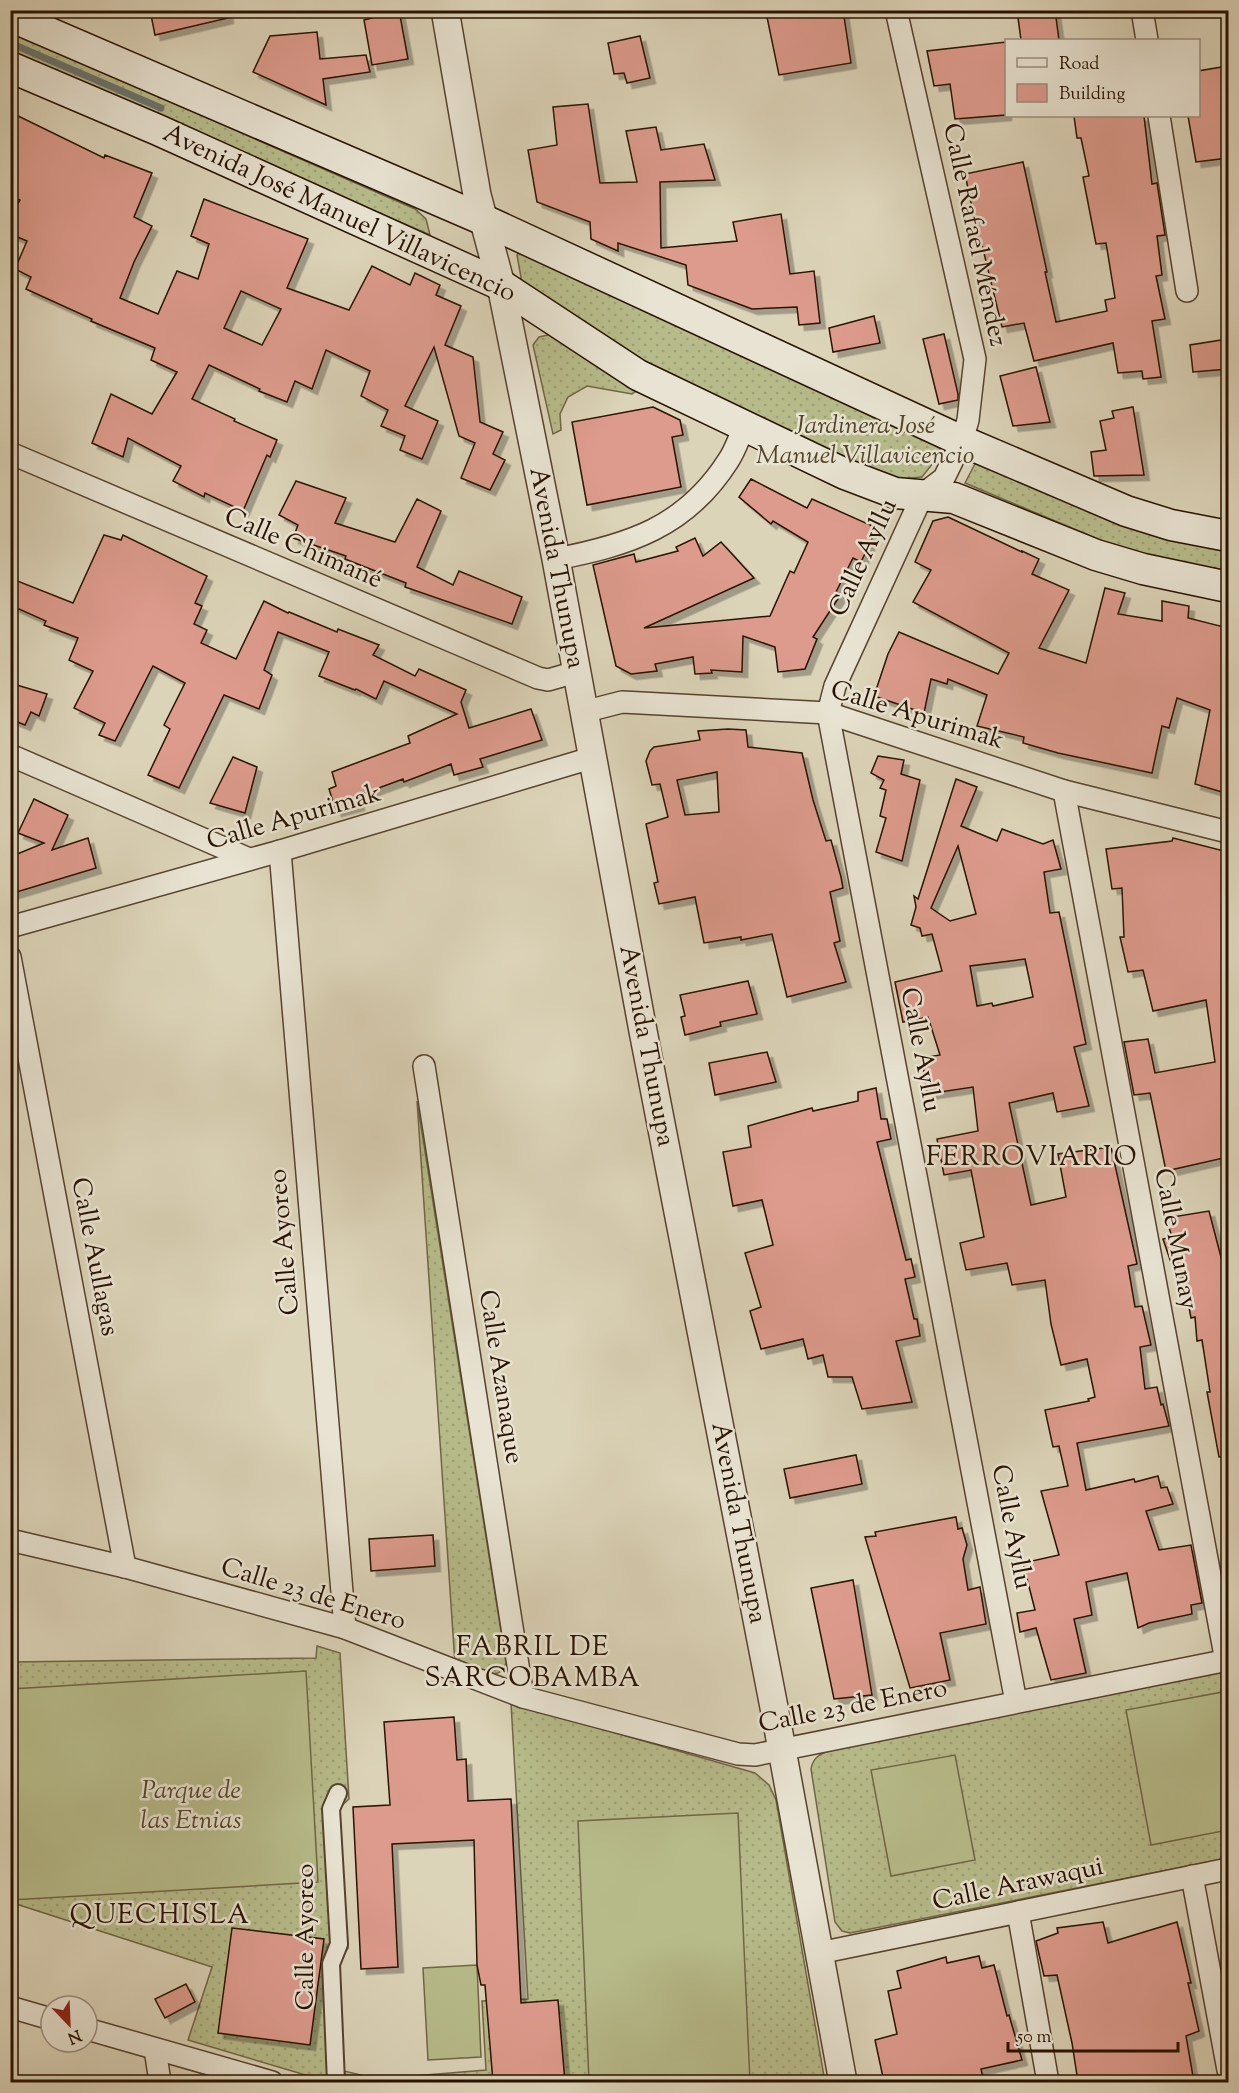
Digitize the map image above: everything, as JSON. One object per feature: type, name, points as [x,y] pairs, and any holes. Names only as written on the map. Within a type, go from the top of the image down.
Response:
[{"type":"main road","name":"Avenida José Manuel Villavicencio","points":[[10,16],[484,220],[962,441],[1126,511],[1171,525],[1228,536]]},
{"type":"main road","name":"Avenida José Manuel Villavicencio","points":[[10,68],[158,130],[501,285],[638,375],[845,474],[895,493],[954,498],[1096,555],[1134,566],[1228,586]]},
{"type":"street","name":"Avenida Thunupa","points":[[445,10],[477,195],[501,285],[555,559],[591,758],[782,1749],[843,2082]]},
{"type":"street","name":"Calle Rafael Méndez","points":[[896,10],[975,359],[968,420],[962,441],[944,478],[923,494]]},
{"type":"street","points":[[1142,10],[1147,39]]},
{"type":"street","points":[[1159,117],[1187,291]]},
{"type":"street","points":[[555,559],[590,553],[622,543],[655,530],[684,511],[710,487],[729,459],[744,427]]},
{"type":"street","name":"Calle Chimané","points":[[10,453],[538,678],[549,680],[576,672]]},
{"type":"street","name":"Calle Ayllu","points":[[923,494],[835,687],[828,713],[1016,1702]]},
{"type":"street","name":"Calle Apurimak","points":[[583,712],[622,702],[828,713],[1064,791],[1228,832]]},
{"type":"street","points":[[10,755],[249,859]]},
{"type":"street","name":"Calle Apurimak","points":[[10,927],[280,851],[591,758]]},
{"type":"street","name":"Calle Munay","points":[[1064,791],[1227,1660]]},
{"type":"street","name":"Calle Ayoreo","points":[[280,851],[345,1628]]},
{"type":"street","name":"Calle Aullagas","points":[[10,957],[125,1568]]},
{"type":"street","name":"Calle Azanaque","points":[[424,1066],[523,1697]]},
{"type":"street","name":"Calle 23 de Enero","points":[[10,1540],[125,1568],[345,1628],[523,1697],[738,1754],[755,1755],[1227,1660]]},
{"type":"street","name":"Calle Ayoreo","points":[[336,2082],[331,1964],[339,1944],[331,1809],[338,1793]]},
{"type":"street","name":"Calle Arawaqui","points":[[819,1953],[1228,1869]]},
{"type":"street","points":[[1192,1876],[1228,2070]]},
{"type":"street","points":[[1018,1912],[1048,2082]]},
{"type":"street","points":[[10,2007],[39,2015]]},
{"type":"street","points":[[99,2033],[272,2082]]},
{"type":"street","points":[[155,2049],[160,2082]]},
{"type":"green space","points":[[10,32],[415,209],[426,219],[430,235],[11,52]]},
{"type":"green space","name":"Jardinera José Manuel Villavicencio","points":[[520,249],[941,446],[937,458],[922,477],[901,479],[880,475],[654,368],[522,283],[517,255]]},
{"type":"green space","points":[[552,334],[642,387],[632,394],[587,386],[568,397],[560,414],[561,430],[553,434],[533,345],[539,337]]},
{"type":"green space","name":"Jardinera José Manuel Villavicencio","points":[[977,460],[1228,547],[1228,574],[1136,555],[965,483]]},
{"type":"green space","points":[[417,1101],[506,1663],[501,1671],[493,1674],[455,1664]]},
{"type":"green space","name":"Parque de las Etnias","points":[[317,1646],[340,1653],[349,1799],[338,1809],[348,1948],[338,1963],[344,2071],[377,2079],[486,2070],[482,2001],[528,1999],[511,1703],[755,1773],[769,1785],[776,1800],[825,2082],[329,2082],[188,2040],[212,1967],[16,1904],[11,1919],[11,1662],[316,1658]]},
{"type":"green space","points":[[306,1671],[318,1882],[11,1900],[11,1689]]},
{"type":"green space","points":[[1228,1671],[1228,1858],[850,1933],[842,1931],[835,1922],[811,1769],[813,1762],[820,1755],[831,1750]]},
{"type":"green space","points":[[1228,1691],[1228,1830],[1151,1845],[1126,1710]]},
{"type":"green space","points":[[955,1755],[975,1860],[891,1876],[871,1770]]},
{"type":"green space","points":[[738,1813],[750,2082],[589,2082],[578,1821]]},
{"type":"green space","points":[[477,1965],[481,2057],[428,2060],[423,1968]]},
{"type":"building","points":[[150,10],[227,10],[228,18],[155,35]]},
{"type":"building","points":[[370,10],[399,10],[408,59],[372,65],[364,20],[372,18]]},
{"type":"building","points":[[843,10],[851,63],[779,75],[767,17],[801,11],[801,14]]},
{"type":"building","points":[[1017,10],[1055,10],[1059,39],[1021,39]]},
{"type":"building","points":[[317,32],[320,59],[366,55],[370,72],[323,79],[326,105],[253,72],[270,36]]},
{"type":"building","points":[[640,36],[650,78],[627,83],[624,73],[614,74],[608,43]]},
{"type":"building","points":[[1005,42],[1005,115],[955,119],[950,84],[934,86],[927,51]]},
{"type":"building","points":[[1228,66],[1228,158],[1196,162],[1188,117],[1200,117],[1200,71]]},
{"type":"building","points":[[588,104],[600,183],[637,182],[626,131],[656,127],[661,150],[704,144],[715,180],[660,182],[661,248],[737,241],[733,222],[781,214],[790,274],[814,271],[820,323],[799,325],[797,307],[752,309],[688,285],[686,265],[618,243],[618,251],[591,239],[590,222],[537,202],[528,150],[557,145],[553,107]]},
{"type":"building","points":[[10,112],[104,158],[105,155],[152,173],[134,217],[152,226],[134,262],[120,298],[158,314],[177,271],[198,279],[209,244],[191,236],[204,199],[308,239],[287,288],[349,310],[372,266],[410,285],[415,273],[440,285],[436,295],[461,306],[445,345],[473,357],[480,422],[503,432],[493,454],[505,460],[490,490],[461,478],[475,443],[459,436],[434,347],[405,406],[438,421],[422,459],[400,450],[405,436],[381,426],[388,410],[361,396],[370,371],[326,350],[312,389],[295,381],[287,402],[259,391],[260,389],[209,365],[192,399],[277,440],[270,457],[267,455],[243,511],[205,493],[204,497],[173,481],[181,466],[128,438],[123,457],[92,443],[111,394],[152,414],[177,372],[151,360],[155,348],[91,321],[92,319],[26,289],[31,277],[15,269],[27,241],[10,234],[10,216],[20,200],[10,196]],"holes":[[[241,291],[281,309],[262,345],[224,328]]]},
{"type":"building","points":[[1074,117],[1144,117],[1152,184],[1157,183],[1165,235],[1157,236],[1162,275],[1156,276],[1165,319],[1152,321],[1161,377],[1143,379],[1142,371],[1118,373],[1113,343],[1034,361],[1024,323],[1002,327],[982,245],[980,246],[965,174],[1023,162],[1056,322],[1107,311],[1105,300],[1115,298],[1106,243],[1096,244],[1083,177],[1089,176],[1081,138],[1077,138]]},
{"type":"building","points":[[874,316],[880,343],[833,352],[829,328]]},
{"type":"building","points":[[944,334],[958,400],[939,404],[923,339]]},
{"type":"building","points":[[1228,339],[1228,369],[1193,372],[1190,345]]},
{"type":"building","points":[[1036,367],[1050,422],[1013,426],[1000,376]]},
{"type":"building","points":[[653,407],[680,420],[683,435],[672,437],[681,487],[587,505],[572,422]]},
{"type":"building","points":[[1133,407],[1144,475],[1094,476],[1091,452],[1106,450],[1100,421],[1114,418],[1112,411]]},
{"type":"building","points":[[751,479],[807,508],[812,499],[877,528],[861,562],[853,558],[836,592],[841,594],[813,637],[817,639],[805,669],[778,672],[775,647],[743,636],[742,672],[711,670],[712,673],[695,674],[693,657],[655,664],[657,671],[631,674],[616,666],[593,565],[634,554],[636,562],[678,551],[676,547],[695,538],[703,556],[721,542],[754,578],[644,628],[770,616],[790,571],[794,573],[808,542],[773,521],[771,524],[739,497]]},
{"type":"building","points":[[296,481],[346,498],[335,523],[395,542],[417,499],[441,511],[417,567],[453,585],[459,571],[522,597],[512,624],[405,587],[406,583],[345,559],[346,556],[293,538],[298,525],[279,515]]},
{"type":"building","points":[[948,517],[1039,559],[1032,574],[1069,590],[1039,648],[1086,663],[1105,588],[1125,593],[1118,614],[1162,621],[1162,601],[1189,606],[1188,618],[1228,628],[1228,780],[1225,780],[1222,792],[1195,784],[1210,710],[1177,698],[1169,728],[1162,726],[1152,773],[1058,753],[1023,743],[1024,737],[977,726],[987,695],[948,679],[947,684],[931,679],[924,713],[874,696],[888,654],[899,632],[998,674],[1009,653],[913,602],[931,570],[915,562],[933,521]]},
{"type":"building","points":[[104,535],[121,540],[123,535],[207,576],[195,603],[202,606],[194,624],[207,630],[201,643],[236,659],[264,601],[337,632],[338,629],[379,645],[373,655],[415,676],[419,669],[466,690],[461,702],[469,728],[531,709],[542,740],[480,759],[483,767],[454,775],[451,764],[404,782],[403,779],[357,796],[359,805],[336,811],[329,789],[336,786],[332,772],[410,743],[408,736],[457,714],[384,681],[376,699],[319,676],[329,652],[278,632],[264,670],[272,675],[259,709],[224,695],[179,788],[148,775],[170,729],[164,725],[185,683],[153,666],[115,741],[99,735],[105,723],[74,708],[93,671],[69,660],[78,638],[44,625],[46,621],[10,605],[10,578],[73,603]]},
{"type":"building","points":[[10,683],[47,694],[39,716],[31,712],[25,725],[10,719]]},
{"type":"building","points":[[746,730],[748,747],[802,753],[813,800],[826,841],[831,840],[841,877],[843,888],[830,892],[840,941],[834,943],[846,982],[787,997],[772,934],[741,940],[741,937],[704,943],[695,897],[659,904],[654,883],[658,882],[646,824],[668,817],[660,784],[652,785],[646,761],[654,747],[700,740],[698,731]],"holes":[[[717,772],[719,812],[685,815],[677,780]]]},
{"type":"building","points":[[878,756],[904,760],[901,774],[920,780],[902,861],[876,852],[886,818],[880,816],[886,790],[880,788],[884,780],[871,773]]},
{"type":"building","points":[[233,757],[257,767],[245,813],[210,803]]},
{"type":"building","points":[[956,779],[977,787],[961,826],[997,841],[1002,829],[1043,844],[1053,840],[1061,869],[1044,872],[1050,913],[1059,912],[1086,1044],[1074,1047],[1089,1106],[1057,1112],[1053,1093],[1009,1103],[1031,1205],[1066,1197],[1058,1154],[1111,1147],[1137,1264],[1128,1266],[1135,1307],[1142,1306],[1151,1345],[1140,1347],[1145,1389],[1157,1387],[1169,1426],[1077,1443],[1086,1490],[1158,1476],[1161,1488],[1167,1487],[1173,1504],[1146,1511],[1159,1550],[1191,1545],[1202,1603],[1191,1605],[1192,1614],[1149,1623],[1138,1628],[1127,1573],[1086,1582],[1092,1615],[1074,1619],[1086,1673],[1051,1680],[1036,1628],[1020,1632],[1017,1613],[1035,1610],[1023,1563],[1059,1555],[1041,1491],[1068,1486],[1059,1446],[1053,1447],[1045,1410],[1089,1401],[1088,1399],[1095,1397],[1087,1359],[1061,1365],[1051,1324],[1045,1280],[1012,1285],[1007,1263],[966,1270],[960,1243],[984,1237],[971,1170],[944,1175],[937,1139],[978,1131],[973,1087],[927,1094],[922,1058],[940,1055],[928,1017],[903,1022],[895,982],[942,971],[932,934],[922,936],[920,928],[911,925],[916,907],[914,896],[918,899]],"holes":[[[958,846],[976,914],[950,921],[931,908]],[[1025,959],[1033,997],[993,1006],[992,1003],[977,1006],[970,966]]]},
{"type":"building","points":[[34,799],[68,815],[52,850],[88,838],[96,868],[10,894],[10,857],[44,843],[18,833]]},
{"type":"building","points":[[1173,838],[1228,852],[1228,1157],[1166,1171],[1150,1093],[1134,1095],[1124,1042],[1148,1039],[1155,1073],[1215,1062],[1206,1000],[1153,1011],[1143,970],[1128,972],[1120,937],[1124,937],[1122,888],[1112,889],[1106,849],[1172,841]]},
{"type":"building","points":[[748,981],[757,1014],[720,1022],[721,1026],[685,1035],[681,1017],[685,1016],[680,995]]},
{"type":"building","points":[[767,1052],[776,1082],[715,1095],[709,1063]]},
{"type":"building","points":[[876,1088],[881,1119],[887,1119],[891,1139],[877,1142],[906,1260],[911,1259],[915,1277],[905,1279],[920,1336],[896,1341],[912,1402],[862,1409],[852,1377],[828,1377],[823,1355],[808,1359],[803,1339],[761,1349],[750,1311],[761,1307],[745,1253],[773,1245],[762,1200],[733,1206],[723,1152],[751,1147],[748,1126],[812,1108],[813,1111],[858,1101],[858,1092]]},
{"type":"building","points":[[1209,1211],[1222,1261],[1228,1263],[1228,1456],[1219,1457],[1207,1392],[1210,1392],[1202,1340],[1197,1341],[1195,1317],[1191,1318],[1183,1275],[1176,1277],[1163,1239],[1172,1237],[1166,1218]]},
{"type":"building","points":[[856,1455],[862,1484],[790,1498],[784,1469]]},
{"type":"building","points":[[956,1517],[958,1529],[962,1528],[967,1545],[963,1559],[968,1590],[980,1587],[986,1624],[940,1633],[950,1680],[910,1688],[865,1537],[876,1536],[875,1532]]},
{"type":"building","points":[[433,1535],[435,1566],[371,1571],[369,1539]]},
{"type":"building","points":[[853,1580],[872,1695],[834,1699],[811,1588]]},
{"type":"building","points":[[454,1717],[457,1760],[466,1759],[468,1801],[511,1799],[521,2003],[558,2000],[565,2082],[493,2082],[485,1985],[481,1985],[477,1965],[474,1840],[392,1844],[398,1967],[361,1969],[353,1807],[390,1805],[384,1722]]},
{"type":"building","points":[[1103,1922],[1108,1943],[1177,1922],[1199,2031],[1186,2036],[1194,2082],[1078,2082],[1057,1975],[1044,1976],[1036,1941],[1058,1933],[1057,1928]]},
{"type":"building","points":[[232,1928],[324,1939],[310,2045],[218,2033]]},
{"type":"building","points":[[979,1956],[982,1968],[994,1965],[1007,2016],[1009,2015],[1022,2060],[981,2069],[984,2082],[884,2082],[875,2040],[897,2034],[888,1991],[901,1988],[897,1971],[946,1957],[947,1963]]},
{"type":"building","points":[[186,1984],[195,2002],[165,2018],[155,1999]]},
{"type":"waterway","points":[[10,43],[161,108]]},
{"type":"district","name":"FERROVIARIO","points":[[1032,1158]]},
{"type":"district","name":"FABRIL DE SARCOBAMBA","points":[[533,1664]]},
{"type":"district","name":"QUECHISLA","points":[[160,1916]]}]
